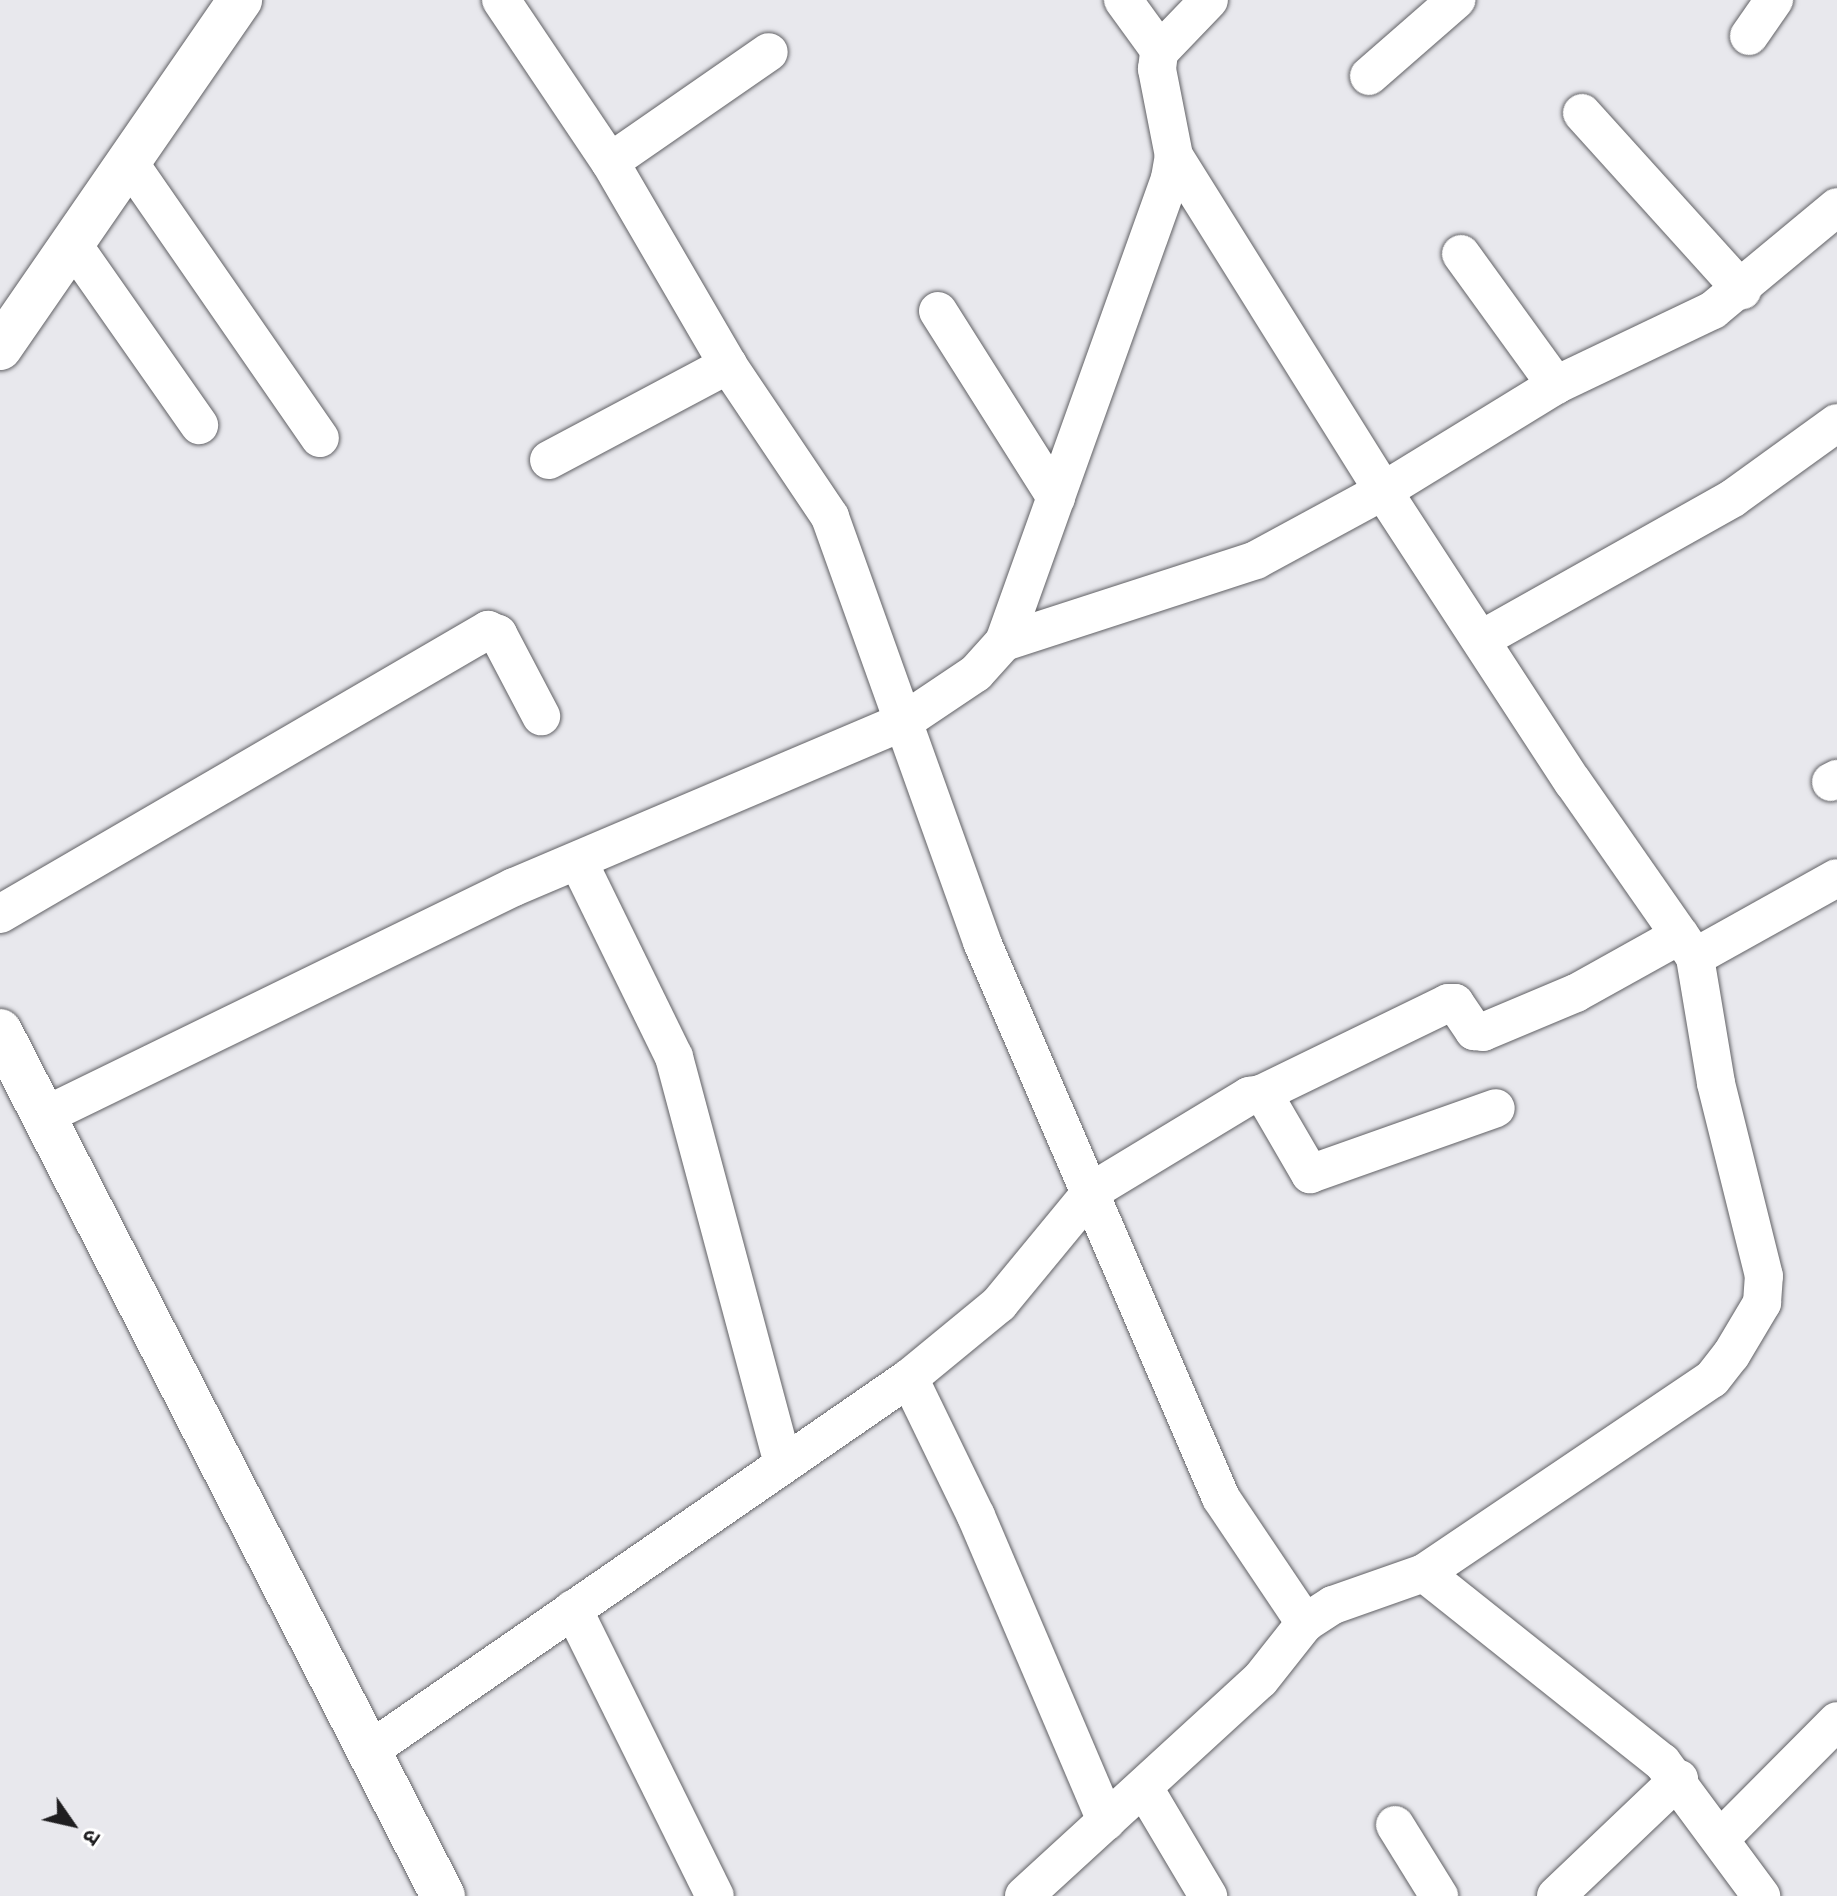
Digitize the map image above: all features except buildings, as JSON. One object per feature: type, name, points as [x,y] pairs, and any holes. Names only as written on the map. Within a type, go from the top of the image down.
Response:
[{"type":"street","points":[[0,348],[240,0]]},
{"type":"street","points":[[501,0],[610,162],[728,365],[830,517],[982,942],[1092,1191],[1221,1498],[1305,1623]]},
{"type":"street","points":[[1123,0],[1160,51]]},
{"type":"street","points":[[1024,1896],[1260,1680],[1305,1623],[1333,1605],[1424,1573],[1712,1379],[1747,1335],[1762,1303],[1764,1276],[1716,1083],[1688,946],[1383,491],[1174,156],[1157,69],[1160,51],[1209,0]]},
{"type":"street","points":[[1369,76],[1456,0]]},
{"type":"street","points":[[1749,36],[1774,0]]},
{"type":"street","points":[[610,162],[769,52]]},
{"type":"street","points":[[1582,113],[1742,290]]},
{"type":"street","points":[[44,1116],[514,887],[903,722],[976,673],[1004,642],[1174,156]]},
{"type":"street","points":[[128,161],[320,438]]},
{"type":"street","points":[[1004,642],[1256,560],[1383,491],[1556,385],[1683,327],[1742,290],[1837,207]]},
{"type":"street","points":[[73,245],[199,425]]},
{"type":"street","points":[[1461,254],[1556,385]]},
{"type":"street","points":[[938,311],[1056,498]]},
{"type":"street","points":[[549,460],[728,365]]},
{"type":"street","points":[[1482,639],[1733,498],[1837,423]]},
{"type":"street","points":[[0,914],[488,630],[498,634],[541,716]]},
{"type":"street","points":[[578,861],[674,1057],[783,1463]]},
{"type":"street","points":[[370,1750],[909,1378],[999,1304],[1092,1191],[1249,1096],[1261,1094],[1448,1003],[1455,1003],[1474,1031],[1483,1032],[1688,946],[1837,878]]},
{"type":"street","points":[[0,1031],[443,1896]]},
{"type":"street","points":[[1261,1094],[1310,1174],[1496,1108]]},
{"type":"street","points":[[909,1378],[976,1516],[1106,1821]]},
{"type":"street","points":[[1424,1573],[1679,1779],[1761,1896]]},
{"type":"street","points":[[573,1609],[715,1896]]},
{"type":"street","points":[[1722,1837],[1837,1721]]},
{"type":"street","points":[[1556,1896],[1679,1779]]},
{"type":"street","points":[[1144,1788],[1208,1896]]},
{"type":"street","points":[[1395,1825],[1439,1896]]}]
